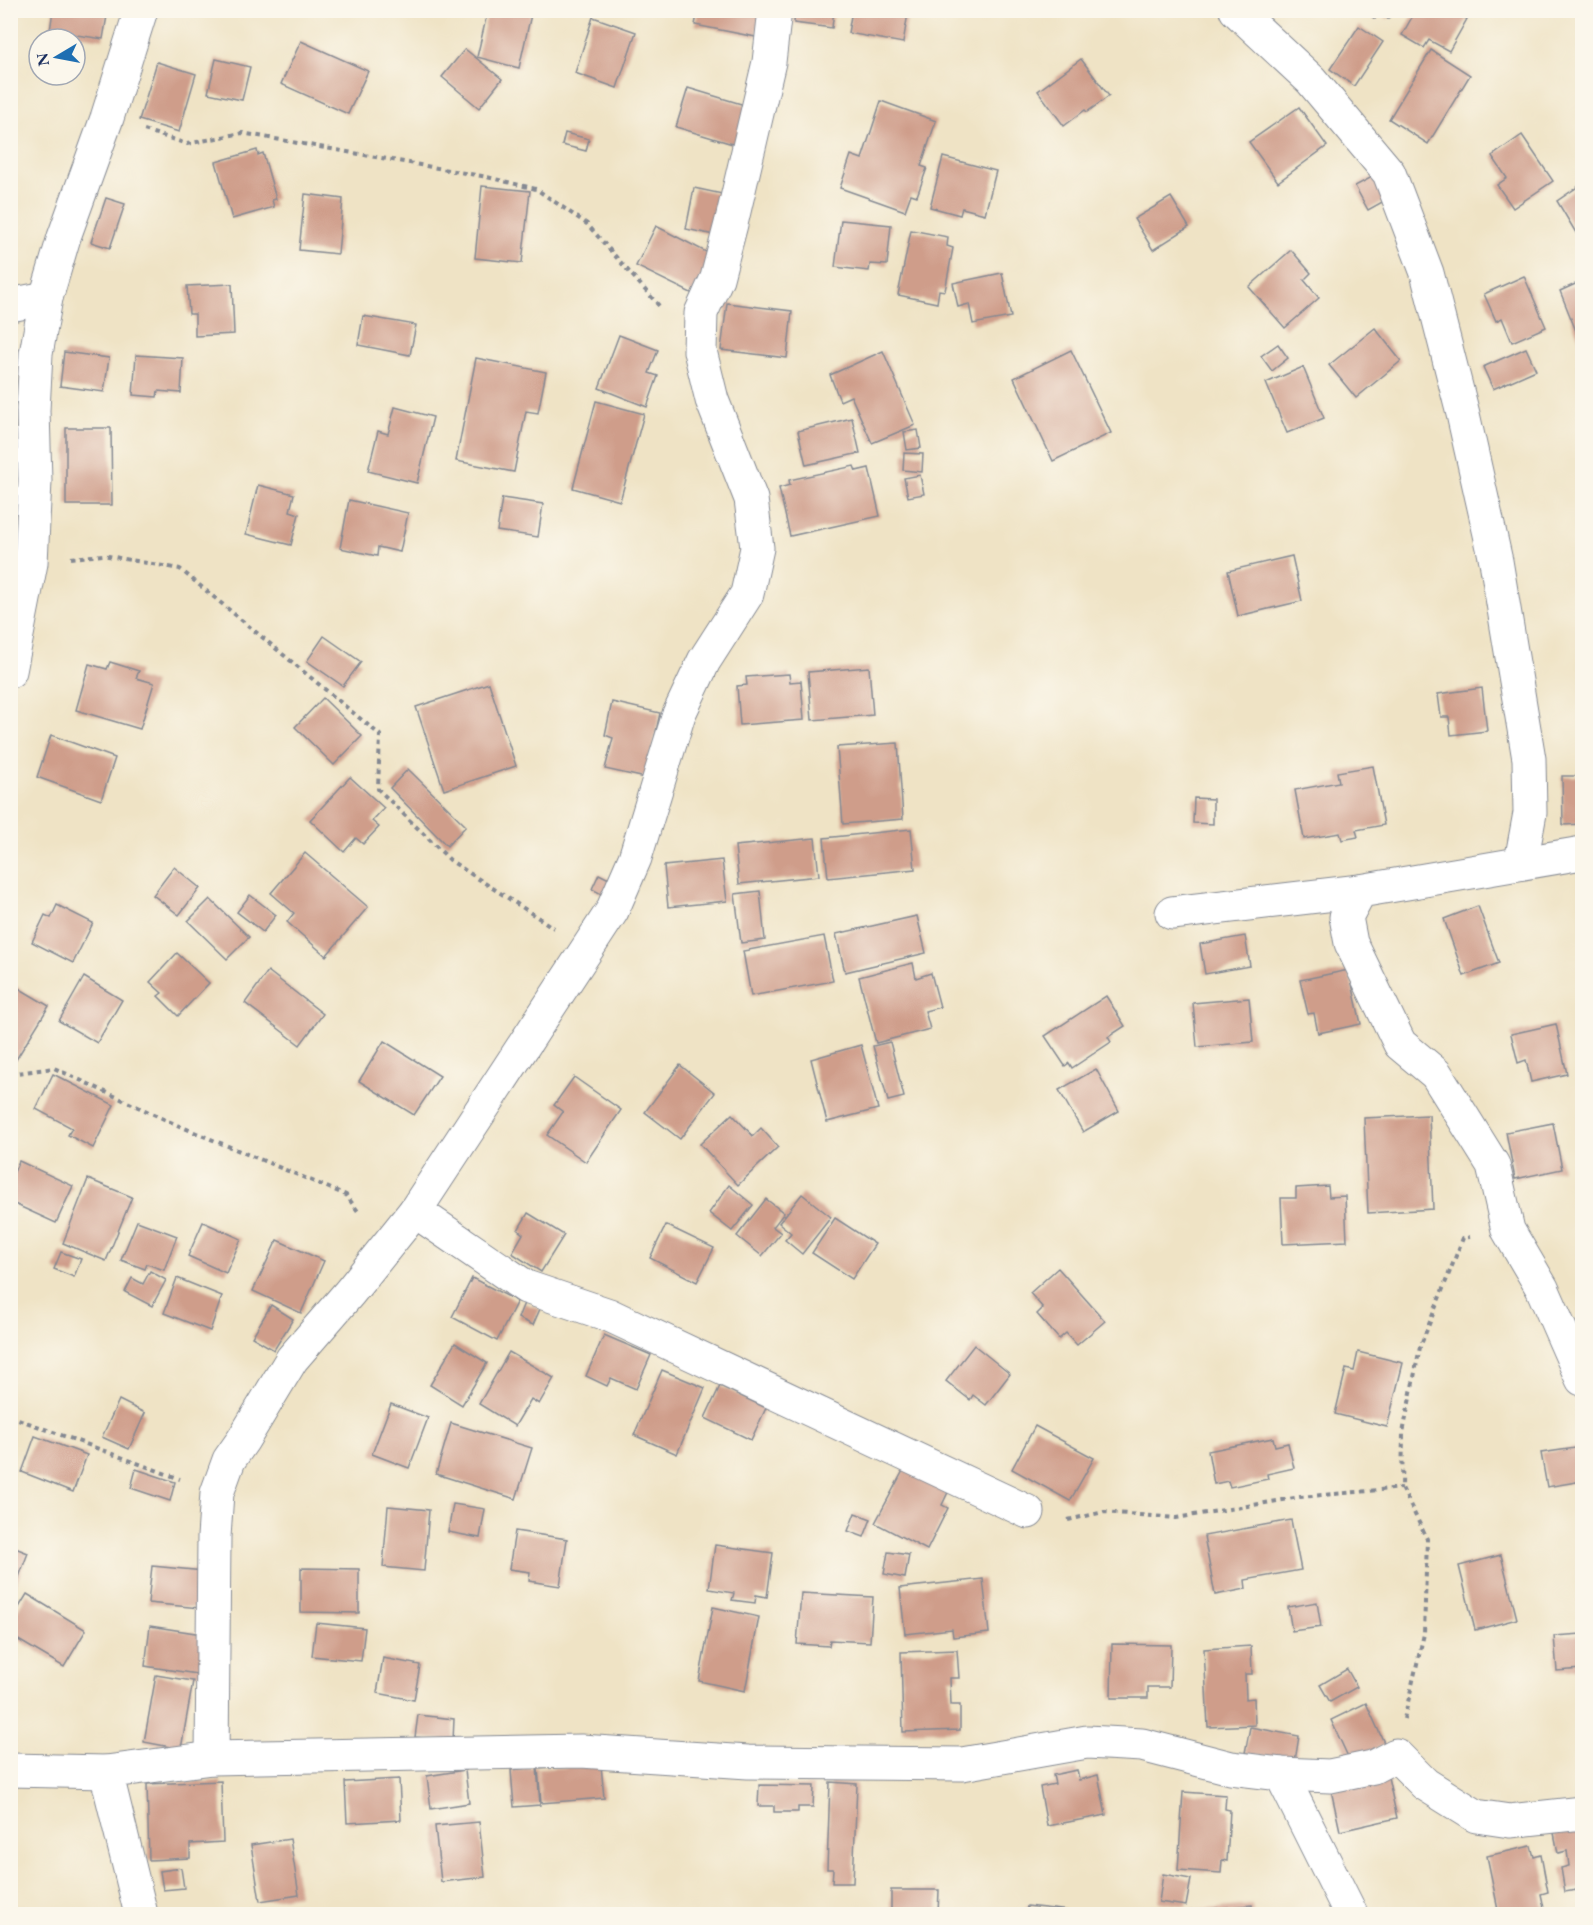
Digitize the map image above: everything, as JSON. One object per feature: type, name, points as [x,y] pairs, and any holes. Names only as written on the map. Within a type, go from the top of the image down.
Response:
[{"type":"street","points":[[10,671],[32,563],[35,481],[34,387],[36,354],[46,298],[64,237],[107,118],[141,10]]},
{"type":"street","points":[[212,1758],[214,1537],[217,1493],[229,1460],[292,1359],[415,1211],[612,910],[635,858],[679,714],[704,661],[747,594],[757,548],[751,499],[712,400],[700,351],[701,313],[717,278],[731,224],[769,62],[775,10]]},
{"type":"street","points":[[1236,10],[1311,80],[1389,173],[1427,273],[1497,561],[1527,748],[1530,813],[1521,862]]},
{"type":"street","points":[[10,305],[46,298]]},
{"type":"street","points":[[1172,913],[1360,891],[1582,853]]},
{"type":"street","points":[[1360,891],[1346,917],[1352,943],[1400,1044],[1436,1074],[1493,1165],[1508,1230],[1542,1288],[1582,1379]]},
{"type":"street","points":[[415,1211],[526,1287],[609,1315],[1028,1512]]},
{"type":"street","points":[[10,1770],[106,1772],[212,1758],[581,1751],[748,1762],[962,1764],[1087,1742],[1142,1745],[1231,1768],[1281,1774],[1330,1776],[1373,1767],[1396,1755],[1425,1784],[1476,1816],[1510,1821],[1582,1813]]},
{"type":"street","points":[[106,1772],[141,1914]]},
{"type":"street","points":[[1281,1774],[1351,1914]]},
{"type":"path","points":[[107,118],[187,144],[242,133],[488,177],[536,189],[587,224],[700,351]]},
{"type":"path","points":[[32,563],[103,555],[180,569],[380,735],[378,789],[451,861],[587,950]]},
{"type":"path","points":[[10,1074],[54,1068],[177,1125],[346,1195],[384,1249]]},
{"type":"path","points":[[1396,1755],[1424,1634],[1427,1539],[1402,1488],[1403,1433],[1420,1347],[1463,1238],[1508,1230]]},
{"type":"path","points":[[10,1416],[217,1493]]},
{"type":"path","points":[[1028,1512],[1059,1522],[1104,1512],[1176,1518],[1300,1497],[1402,1488]]},
{"type":"building","points":[[53,10],[108,10],[103,39],[87,37],[87,27],[51,27]]},
{"type":"building","points":[[488,10],[532,10],[519,68],[477,57]]},
{"type":"building","points":[[698,10],[761,10],[756,37],[695,25]]},
{"type":"building","points":[[795,10],[834,10],[832,28],[794,23]]},
{"type":"building","points":[[852,10],[895,10],[908,13],[903,43],[848,33]]},
{"type":"building","points":[[1362,10],[1393,10],[1388,19],[1379,12],[1375,19]]},
{"type":"building","points":[[1416,10],[1453,10],[1467,19],[1449,51],[1429,40],[1424,48],[1402,35]]},
{"type":"building","points":[[593,17],[636,32],[617,88],[575,73]]},
{"type":"building","points":[[1359,26],[1383,42],[1354,86],[1330,69]]},
{"type":"building","points":[[301,41],[368,71],[348,114],[281,84]]},
{"type":"building","points":[[465,49],[502,79],[479,108],[442,77]]},
{"type":"building","points":[[1431,50],[1470,75],[1428,144],[1389,119]]},
{"type":"building","points":[[216,59],[250,67],[242,100],[208,93]]},
{"type":"building","points":[[1081,59],[1109,96],[1064,126],[1038,91]]},
{"type":"building","points":[[157,62],[196,74],[179,132],[139,120]]},
{"type":"building","points":[[688,88],[748,106],[736,145],[676,127]]},
{"type":"building","points":[[881,101],[936,121],[921,166],[927,168],[917,196],[911,194],[905,211],[840,188],[851,155],[862,159]]},
{"type":"building","points":[[1299,107],[1327,146],[1278,182],[1249,142]]},
{"type":"building","points":[[565,133],[589,139],[586,151],[562,145]]},
{"type":"building","points":[[1522,135],[1553,181],[1513,208],[1497,185],[1507,178],[1492,156]]},
{"type":"building","points":[[257,150],[258,155],[263,153],[276,199],[272,200],[274,207],[232,219],[216,162]]},
{"type":"building","points":[[943,157],[996,171],[985,214],[962,208],[960,215],[930,207]]},
{"type":"building","points":[[1374,176],[1386,200],[1368,210],[1355,186]]},
{"type":"building","points":[[1582,184],[1582,243],[1557,201]]},
{"type":"building","points":[[482,186],[530,191],[522,263],[475,258]]},
{"type":"building","points":[[694,188],[727,195],[719,236],[686,229]]},
{"type":"building","points":[[305,194],[343,199],[338,254],[299,250]]},
{"type":"building","points":[[1171,197],[1189,227],[1153,250],[1134,219]]},
{"type":"building","points":[[106,198],[125,204],[110,248],[91,242]]},
{"type":"building","points":[[841,220],[891,225],[887,265],[870,264],[869,271],[835,267]]},
{"type":"building","points":[[656,226],[712,255],[693,294],[636,266]]},
{"type":"building","points":[[911,230],[948,237],[947,246],[953,248],[945,291],[939,290],[937,303],[898,295]]},
{"type":"building","points":[[1291,250],[1311,273],[1304,280],[1319,298],[1285,328],[1249,287]]},
{"type":"building","points":[[1002,273],[1011,317],[973,324],[969,304],[958,307],[953,283]]},
{"type":"building","points":[[1524,276],[1546,327],[1512,342],[1502,318],[1496,321],[1484,294]]},
{"type":"building","points":[[1582,281],[1582,340],[1580,341],[1560,291]]},
{"type":"building","points":[[232,284],[234,334],[195,336],[195,314],[189,314],[187,286]]},
{"type":"building","points":[[727,303],[792,311],[787,358],[721,350]]},
{"type":"building","points":[[363,316],[416,325],[410,355],[358,345]]},
{"type":"building","points":[[1375,328],[1401,361],[1356,398],[1329,365]]},
{"type":"building","points":[[619,335],[658,350],[649,373],[658,376],[647,407],[599,388]]},
{"type":"building","points":[[1278,344],[1288,358],[1272,371],[1261,356]]},
{"type":"building","points":[[1526,348],[1536,370],[1493,389],[1483,367]]},
{"type":"building","points":[[1071,350],[1111,433],[1053,461],[1014,378]]},
{"type":"building","points":[[883,351],[915,425],[872,443],[851,396],[840,401],[830,375]]},
{"type":"building","points":[[64,352],[109,358],[104,392],[60,386]]},
{"type":"building","points":[[136,355],[183,358],[181,393],[158,391],[157,397],[133,395]]},
{"type":"building","points":[[476,358],[546,372],[538,413],[526,411],[514,472],[456,461]]},
{"type":"building","points":[[10,365],[12,365],[16,403],[10,403]]},
{"type":"building","points":[[1303,367],[1324,418],[1287,433],[1266,383]]},
{"type":"building","points":[[596,401],[644,414],[620,501],[573,488]]},
{"type":"building","points":[[395,407],[433,417],[417,483],[368,471],[378,431],[388,434]]},
{"type":"building","points":[[16,411],[22,478],[10,479],[10,412]]},
{"type":"building","points":[[852,418],[860,453],[806,465],[798,431]]},
{"type":"building","points":[[66,428],[111,428],[112,505],[66,505]]},
{"type":"building","points":[[918,430],[921,448],[907,450],[904,432]]},
{"type":"building","points":[[904,453],[923,454],[922,472],[903,470]]},
{"type":"building","points":[[854,466],[856,471],[869,468],[880,516],[790,536],[779,488],[790,485],[789,480]]},
{"type":"building","points":[[920,475],[924,494],[908,497],[904,478]]},
{"type":"building","points":[[258,485],[294,494],[290,511],[299,514],[291,545],[246,534]]},
{"type":"building","points":[[502,498],[543,504],[538,537],[497,531]]},
{"type":"building","points":[[349,500],[408,513],[400,552],[378,547],[377,556],[340,548]]},
{"type":"building","points":[[1292,556],[1302,601],[1238,616],[1228,571]]},
{"type":"building","points":[[324,636],[361,662],[343,686],[307,661]]},
{"type":"building","points":[[110,662],[139,671],[136,678],[154,683],[140,729],[76,710],[89,664],[107,669]]},
{"type":"building","points":[[869,667],[873,715],[812,720],[808,672]]},
{"type":"building","points":[[789,674],[790,682],[801,681],[804,720],[740,725],[737,686],[747,685],[746,677]]},
{"type":"building","points":[[489,683],[516,766],[444,790],[416,707]]},
{"type":"building","points":[[1482,688],[1487,731],[1451,735],[1449,717],[1441,717],[1438,694]]},
{"type":"building","points":[[323,698],[362,736],[334,765],[295,727]]},
{"type":"building","points":[[612,702],[660,713],[646,778],[605,769],[613,738],[605,735]]},
{"type":"building","points":[[51,735],[115,758],[101,800],[37,777]]},
{"type":"building","points":[[898,743],[903,819],[843,824],[837,747]]},
{"type":"building","points":[[1373,766],[1384,825],[1356,830],[1358,837],[1342,840],[1340,833],[1304,839],[1295,790],[1339,782],[1337,772]]},
{"type":"building","points":[[408,769],[466,826],[447,846],[390,788]]},
{"type":"building","points":[[1562,776],[1582,776],[1582,824],[1563,825]]},
{"type":"building","points":[[350,777],[384,808],[372,821],[379,827],[363,844],[356,838],[344,852],[310,820]]},
{"type":"building","points":[[1194,798],[1213,799],[1213,824],[1193,823]]},
{"type":"building","points":[[911,829],[915,869],[828,878],[824,838]]},
{"type":"building","points":[[815,838],[819,876],[739,884],[735,846]]},
{"type":"building","points":[[305,853],[368,907],[326,956],[287,922],[294,913],[271,893]]},
{"type":"building","points":[[722,860],[727,901],[668,907],[664,866]]},
{"type":"building","points":[[174,867],[200,888],[179,915],[153,895]]},
{"type":"building","points":[[599,874],[615,882],[607,897],[592,889]]},
{"type":"building","points":[[760,891],[765,940],[741,943],[735,894]]},
{"type":"building","points":[[250,895],[276,915],[263,932],[237,912]]},
{"type":"building","points":[[210,899],[249,937],[227,959],[188,921]]},
{"type":"building","points":[[57,905],[93,923],[73,963],[32,942],[45,915],[51,918]]},
{"type":"building","points":[[1478,906],[1499,963],[1464,976],[1444,919]]},
{"type":"building","points":[[917,916],[926,953],[845,972],[836,934]]},
{"type":"building","points":[[824,936],[833,981],[751,996],[743,951]]},
{"type":"building","points":[[1245,936],[1250,966],[1205,974],[1200,944]]},
{"type":"building","points":[[177,953],[209,983],[178,1016],[158,996],[162,993],[150,982]]},
{"type":"building","points":[[913,963],[916,978],[931,973],[940,1007],[925,1011],[930,1029],[876,1043],[859,977]]},
{"type":"building","points":[[1349,970],[1361,1024],[1318,1033],[1314,1013],[1308,1014],[1300,980]]},
{"type":"building","points":[[268,971],[323,1014],[300,1045],[245,1003]]},
{"type":"building","points":[[84,977],[122,1000],[97,1043],[59,1021]]},
{"type":"building","points":[[10,983],[49,1006],[14,1063],[10,1061]]},
{"type":"building","points":[[1106,996],[1125,1026],[1108,1037],[1111,1042],[1072,1068],[1069,1063],[1065,1066],[1045,1036]]},
{"type":"building","points":[[1249,998],[1253,1042],[1197,1047],[1193,1003]]},
{"type":"building","points":[[1556,1024],[1567,1074],[1531,1082],[1526,1060],[1518,1063],[1511,1034]]},
{"type":"building","points":[[384,1041],[440,1076],[414,1115],[359,1081]]},
{"type":"building","points":[[890,1042],[904,1097],[888,1101],[873,1046]]},
{"type":"building","points":[[861,1045],[878,1109],[827,1122],[811,1059]]},
{"type":"building","points":[[680,1065],[715,1093],[680,1139],[645,1112]]},
{"type":"building","points":[[1096,1069],[1119,1111],[1083,1132],[1059,1090]]},
{"type":"building","points":[[53,1074],[114,1105],[93,1148],[68,1135],[72,1128],[36,1109]]},
{"type":"building","points":[[574,1077],[621,1110],[586,1162],[547,1135],[563,1112],[554,1105]]},
{"type":"building","points":[[732,1114],[753,1136],[761,1128],[778,1147],[738,1185],[700,1144]]},
{"type":"building","points":[[1429,1115],[1433,1209],[1368,1213],[1364,1118]]},
{"type":"building","points":[[1553,1123],[1562,1169],[1515,1179],[1506,1132]]},
{"type":"building","points":[[19,1161],[73,1186],[56,1223],[10,1202],[10,1181]]},
{"type":"building","points":[[88,1179],[132,1197],[106,1261],[63,1243]]},
{"type":"building","points":[[729,1185],[753,1205],[732,1231],[709,1213]]},
{"type":"building","points":[[1328,1186],[1329,1197],[1345,1196],[1347,1241],[1283,1244],[1281,1198],[1296,1198],[1296,1188]]},
{"type":"building","points":[[802,1194],[831,1217],[802,1254],[785,1240],[791,1233],[779,1223]]},
{"type":"building","points":[[766,1199],[784,1213],[773,1227],[781,1233],[762,1256],[737,1236]]},
{"type":"building","points":[[528,1213],[564,1235],[541,1272],[512,1253],[523,1234],[518,1230]]},
{"type":"building","points":[[835,1218],[875,1244],[852,1279],[812,1253]]},
{"type":"building","points":[[137,1221],[177,1236],[164,1270],[147,1264],[145,1269],[121,1260]]},
{"type":"building","points":[[203,1222],[241,1239],[226,1273],[188,1256]]},
{"type":"building","points":[[666,1225],[714,1248],[697,1282],[650,1258]]},
{"type":"building","points":[[277,1240],[324,1261],[301,1313],[253,1291]]},
{"type":"building","points":[[61,1252],[81,1259],[74,1277],[54,1269]]},
{"type":"building","points":[[1058,1268],[1105,1321],[1077,1345],[1066,1333],[1059,1339],[1037,1314],[1043,1308],[1030,1293]]},
{"type":"building","points":[[150,1271],[166,1280],[152,1306],[125,1292],[132,1278],[143,1284]]},
{"type":"building","points":[[177,1278],[222,1296],[210,1331],[164,1313]]},
{"type":"building","points":[[472,1278],[517,1301],[497,1341],[452,1317]]},
{"type":"building","points":[[524,1303],[540,1309],[533,1325],[518,1318]]},
{"type":"building","points":[[271,1305],[293,1319],[274,1350],[252,1337]]},
{"type":"building","points":[[604,1335],[651,1355],[636,1389],[611,1378],[607,1386],[586,1376]]},
{"type":"building","points":[[455,1343],[487,1363],[462,1405],[430,1385]]},
{"type":"building","points":[[974,1345],[1010,1374],[986,1405],[973,1395],[970,1400],[946,1381]]},
{"type":"building","points":[[509,1352],[554,1378],[539,1404],[531,1399],[515,1426],[479,1404]]},
{"type":"building","points":[[1358,1352],[1403,1363],[1387,1427],[1335,1414],[1346,1369],[1354,1371]]},
{"type":"building","points":[[662,1370],[705,1388],[677,1454],[634,1435]]},
{"type":"building","points":[[720,1386],[766,1408],[751,1440],[705,1418]]},
{"type":"building","points":[[119,1400],[145,1413],[129,1449],[102,1437]]},
{"type":"building","points":[[391,1404],[428,1418],[409,1468],[372,1454]]},
{"type":"building","points":[[451,1423],[532,1448],[516,1499],[436,1474]]},
{"type":"building","points":[[1035,1426],[1094,1458],[1070,1501],[1012,1469]]},
{"type":"building","points":[[35,1436],[87,1455],[73,1492],[22,1472]]},
{"type":"building","points":[[1273,1438],[1275,1446],[1288,1443],[1294,1468],[1267,1474],[1268,1479],[1230,1487],[1228,1481],[1214,1484],[1208,1451]]},
{"type":"building","points":[[1582,1447],[1582,1481],[1547,1487],[1541,1453]]},
{"type":"building","points":[[905,1467],[949,1490],[942,1505],[948,1508],[927,1550],[875,1523]]},
{"type":"building","points":[[136,1469],[175,1482],[170,1501],[131,1488]]},
{"type":"building","points":[[453,1504],[485,1509],[480,1538],[448,1532]]},
{"type":"building","points":[[388,1506],[429,1510],[424,1571],[383,1567]]},
{"type":"building","points":[[855,1513],[871,1519],[864,1537],[848,1531]]},
{"type":"building","points":[[1291,1520],[1301,1570],[1245,1580],[1246,1589],[1215,1595],[1204,1536]]},
{"type":"building","points":[[515,1531],[567,1539],[560,1586],[529,1581],[530,1572],[509,1569]]},
{"type":"building","points":[[715,1545],[773,1553],[767,1597],[756,1595],[755,1603],[732,1600],[734,1593],[709,1589]]},
{"type":"building","points":[[10,1546],[28,1553],[11,1598],[10,1598]]},
{"type":"building","points":[[888,1552],[909,1555],[905,1578],[884,1574]]},
{"type":"building","points":[[1501,1555],[1517,1619],[1475,1630],[1459,1566]]},
{"type":"building","points":[[152,1566],[204,1571],[200,1608],[148,1603]]},
{"type":"building","points":[[301,1568],[359,1569],[359,1613],[301,1612]]},
{"type":"building","points":[[983,1579],[989,1633],[953,1637],[952,1629],[905,1634],[900,1588]]},
{"type":"building","points":[[801,1593],[873,1597],[870,1642],[830,1640],[829,1646],[797,1644]]},
{"type":"building","points":[[27,1594],[86,1630],[64,1667],[10,1635],[10,1622]]},
{"type":"building","points":[[1317,1602],[1321,1627],[1292,1631],[1288,1607]]},
{"type":"building","points":[[713,1607],[759,1617],[745,1691],[699,1681]]},
{"type":"building","points":[[316,1623],[365,1628],[361,1661],[312,1656]]},
{"type":"building","points":[[150,1626],[208,1635],[203,1675],[145,1666]]},
{"type":"building","points":[[1582,1634],[1582,1669],[1557,1671],[1554,1636]]},
{"type":"building","points":[[1112,1644],[1171,1645],[1170,1687],[1148,1687],[1148,1698],[1111,1698]]},
{"type":"building","points":[[1251,1646],[1252,1674],[1245,1674],[1246,1699],[1254,1698],[1255,1725],[1208,1727],[1204,1649]]},
{"type":"building","points":[[957,1650],[959,1678],[950,1678],[951,1705],[960,1705],[960,1730],[903,1732],[901,1652]]},
{"type":"building","points":[[383,1658],[420,1665],[414,1700],[377,1693]]},
{"type":"building","points":[[1347,1669],[1357,1687],[1330,1702],[1320,1685]]},
{"type":"building","points":[[156,1675],[193,1681],[181,1749],[144,1742]]},
{"type":"building","points":[[1366,1703],[1385,1745],[1350,1761],[1331,1720]]},
{"type":"building","points":[[418,1715],[454,1719],[453,1741],[415,1737]]},
{"type":"building","points":[[1250,1727],[1299,1736],[1295,1761],[1245,1753]]},
{"type":"building","points":[[601,1765],[604,1798],[541,1803],[538,1769]]},
{"type":"building","points":[[537,1767],[540,1805],[514,1807],[511,1770]]},
{"type":"building","points":[[465,1770],[469,1803],[431,1809],[427,1776]]},
{"type":"building","points":[[1077,1770],[1079,1780],[1098,1775],[1106,1815],[1047,1826],[1040,1787],[1055,1784],[1053,1775]]},
{"type":"building","points":[[1388,1777],[1397,1818],[1340,1831],[1331,1790]]},
{"type":"building","points":[[399,1779],[401,1820],[347,1823],[345,1782]]},
{"type":"building","points":[[221,1781],[223,1842],[190,1844],[190,1858],[149,1860],[147,1784]]},
{"type":"building","points":[[830,1782],[857,1784],[853,1883],[832,1883],[833,1869],[827,1869]]},
{"type":"building","points":[[759,1785],[814,1786],[813,1807],[798,1807],[798,1812],[774,1812],[774,1806],[758,1806]]},
{"type":"building","points":[[1183,1792],[1226,1795],[1225,1809],[1230,1810],[1227,1861],[1222,1860],[1221,1873],[1178,1870]]},
{"type":"building","points":[[479,1822],[485,1877],[441,1882],[435,1826]]},
{"type":"building","points":[[1582,1828],[1582,1889],[1565,1892],[1561,1868],[1569,1866],[1567,1851],[1558,1853],[1554,1833]]},
{"type":"building","points":[[290,1839],[299,1895],[260,1901],[251,1845]]},
{"type":"building","points":[[1531,1846],[1534,1857],[1541,1855],[1548,1892],[1541,1894],[1544,1908],[1513,1914],[1499,1914],[1487,1856]]},
{"type":"building","points":[[181,1868],[184,1888],[163,1890],[160,1871]]},
{"type":"building","points":[[1163,1874],[1191,1879],[1186,1906],[1159,1902]]},
{"type":"building","points":[[891,1890],[939,1890],[938,1914],[891,1914]]},
{"type":"building","points":[[1252,1905],[1253,1914],[1166,1914],[1166,1913]]},
{"type":"building","points":[[1027,1906],[1079,1912],[1079,1914],[1026,1914]]}]
